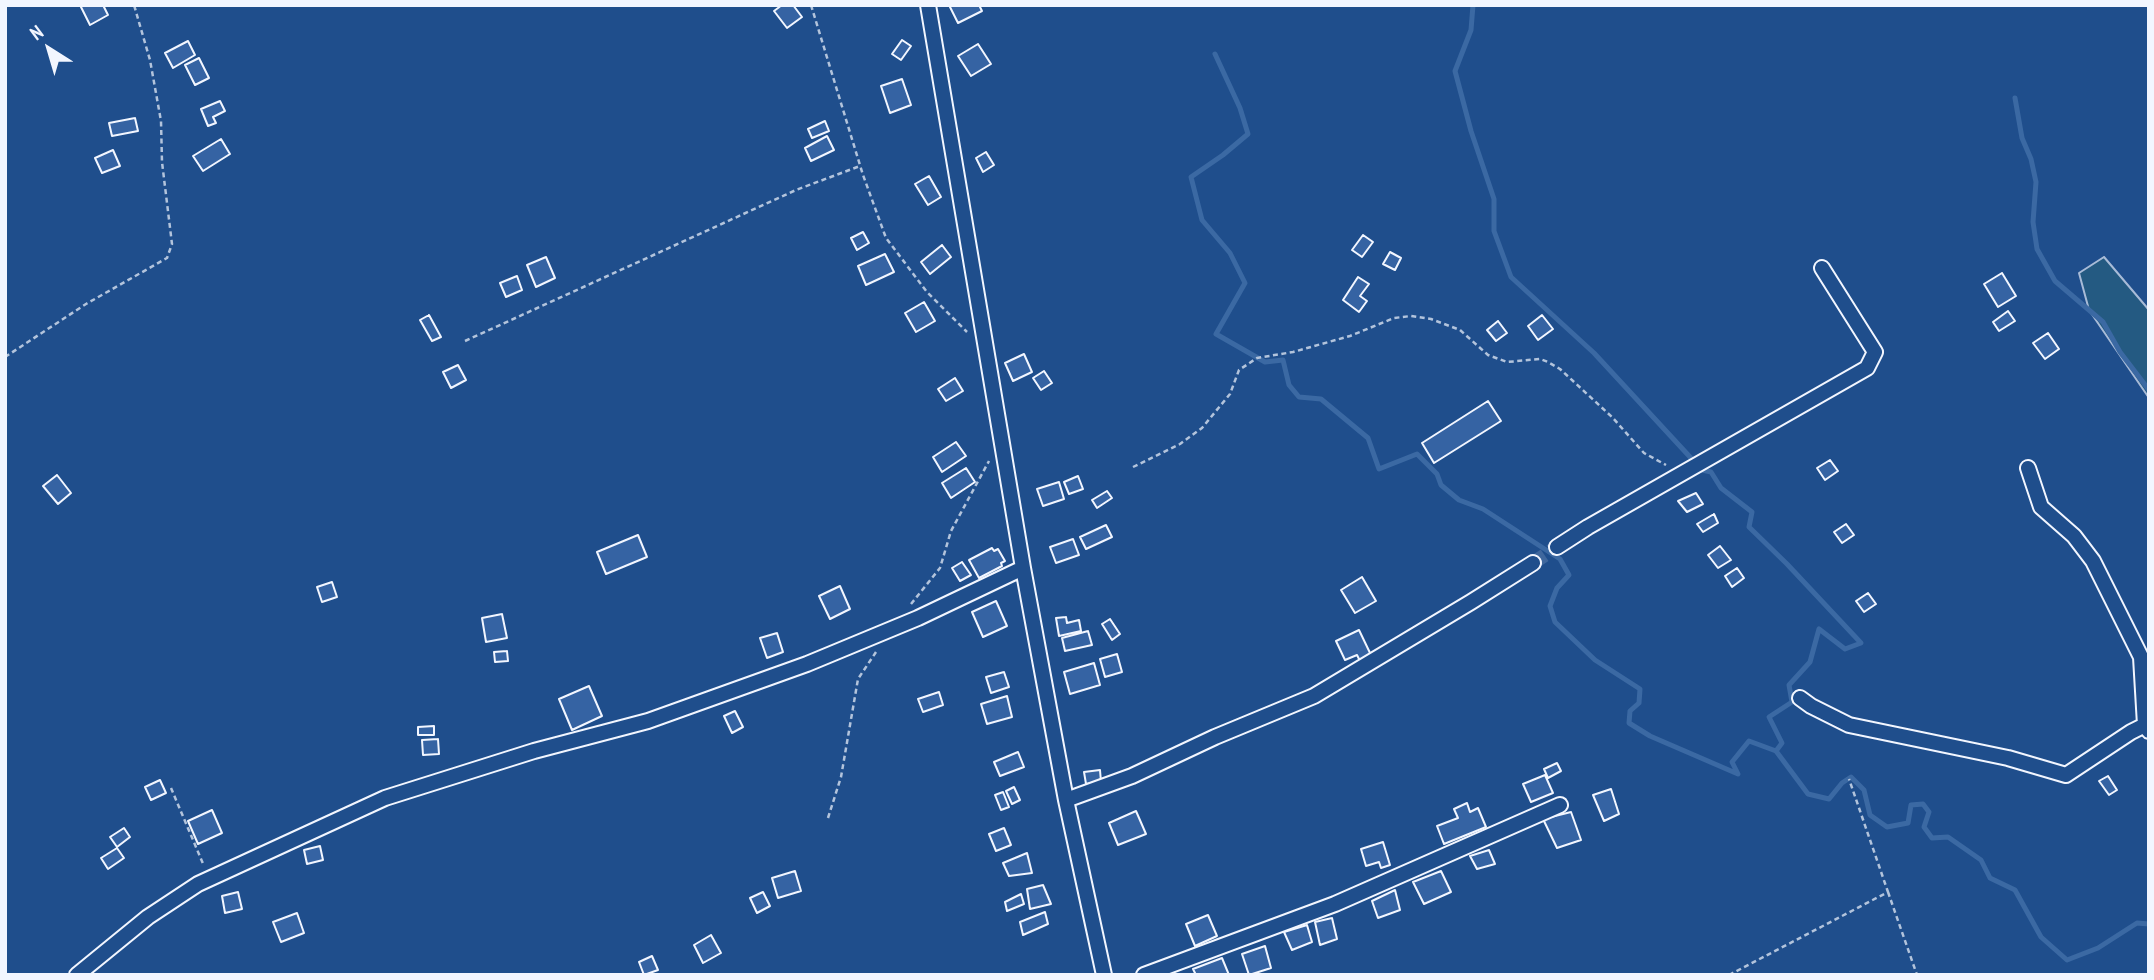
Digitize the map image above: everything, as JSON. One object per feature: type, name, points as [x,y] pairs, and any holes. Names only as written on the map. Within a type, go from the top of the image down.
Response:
[{"type":"street","points":[[928,5],[1023,568],[1066,800],[1104,975]]},
{"type":"street","points":[[1557,547],[1867,368],[1875,352],[1822,268]]},
{"type":"street","points":[[1800,698],[1849,725],[2008,758],[2066,775],[2147,726],[2141,657],[2093,561],[2074,536],[2041,507],[2028,468]]},
{"type":"street","points":[[1066,800],[1132,776],[1215,737],[1314,696],[1533,563]]},
{"type":"street","points":[[77,975],[148,917],[198,884],[385,798],[534,751],[648,721],[807,664],[918,618],[1023,568]]},
{"type":"street","points":[[1144,975],[1335,904],[1436,862],[1560,805]]},
{"type":"path","points":[[5,356],[86,304],[167,258],[172,244],[162,162],[161,121],[150,60],[134,5]]},
{"type":"path","points":[[811,5],[860,166],[886,238],[927,292],[969,334]]},
{"type":"path","points":[[465,341],[796,190],[860,166]]},
{"type":"path","points":[[1133,467],[1180,444],[1202,428],[1230,394],[1239,370],[1257,358],[1293,352],[1350,336],[1394,318],[1411,316],[1431,318],[1460,330],[1488,355],[1507,362],[1540,359],[1548,362],[1560,369],[1612,417],[1644,453],[1693,468]]},
{"type":"path","points":[[1849,779],[1917,975]]},
{"type":"path","points":[[171,788],[209,879]]},
{"type":"path","points":[[1729,975],[1888,892]]},
{"type":"shaded area","points":[[2104,257],[2149,310],[2149,398],[2089,310],[2079,273]]},
{"type":"building","points":[[80,5],[103,5],[108,15],[90,25]]},
{"type":"building","points":[[782,5],[793,5],[802,17],[787,28],[774,11]]},
{"type":"building","points":[[949,5],[979,5],[982,11],[958,23]]},
{"type":"building","points":[[902,40],[911,46],[901,60],[892,54]]},
{"type":"building","points":[[188,41],[195,55],[173,68],[165,53]]},
{"type":"building","points":[[978,44],[991,64],[971,76],[958,56]]},
{"type":"building","points":[[199,58],[209,78],[195,85],[185,65]]},
{"type":"building","points":[[902,79],[911,105],[890,113],[881,86]]},
{"type":"building","points":[[220,101],[225,111],[213,117],[216,123],[208,126],[201,109]]},
{"type":"building","points":[[135,118],[138,131],[112,136],[109,123]]},
{"type":"building","points":[[825,121],[829,131],[812,138],[808,129]]},
{"type":"building","points":[[827,136],[834,150],[811,161],[805,148]]},
{"type":"building","points":[[221,139],[230,154],[203,171],[193,156]]},
{"type":"building","points":[[113,150],[120,166],[102,173],[95,158]]},
{"type":"building","points":[[986,152],[994,165],[983,172],[976,158]]},
{"type":"building","points":[[929,176],[941,197],[928,205],[915,184]]},
{"type":"building","points":[[863,232],[869,243],[857,250],[851,238]]},
{"type":"building","points":[[1363,235],[1373,242],[1362,257],[1352,250]]},
{"type":"building","points":[[942,245],[951,257],[930,274],[921,262]]},
{"type":"building","points":[[1390,252],[1401,258],[1395,270],[1383,264]]},
{"type":"building","points":[[885,254],[894,272],[866,285],[858,266]]},
{"type":"building","points":[[546,257],[555,278],[536,287],[527,265]]},
{"type":"building","points":[[2002,273],[2016,296],[1998,307],[1984,284]]},
{"type":"building","points":[[517,276],[522,290],[506,297],[500,283]]},
{"type":"building","points":[[1358,277],[1369,284],[1360,296],[1367,301],[1359,312],[1343,300]]},
{"type":"building","points":[[924,302],[935,321],[916,332],[905,313]]},
{"type":"building","points":[[2008,311],[2015,321],[1999,331],[1993,322]]},
{"type":"building","points":[[429,315],[441,337],[432,341],[420,320]]},
{"type":"building","points":[[1542,315],[1553,329],[1538,340],[1528,326]]},
{"type":"building","points":[[1498,321],[1507,333],[1496,341],[1487,330]]},
{"type":"building","points":[[2048,333],[2059,349],[2045,359],[2033,343]]},
{"type":"building","points":[[1024,354],[1032,372],[1013,381],[1005,363]]},
{"type":"building","points":[[458,365],[466,380],[451,388],[443,372]]},
{"type":"building","points":[[1044,371],[1052,383],[1041,390],[1033,378]]},
{"type":"building","points":[[955,378],[963,391],[946,401],[938,389]]},
{"type":"building","points":[[1488,401],[1501,421],[1434,463],[1422,443]]},
{"type":"building","points":[[956,442],[966,456],[942,472],[933,457]]},
{"type":"building","points":[[1830,460],[1838,471],[1825,480],[1817,468]]},
{"type":"building","points":[[966,468],[975,482],[951,498],[942,483]]},
{"type":"building","points":[[57,475],[71,493],[58,504],[43,486]]},
{"type":"building","points":[[1078,476],[1083,489],[1069,494],[1064,482]]},
{"type":"building","points":[[1059,482],[1064,499],[1043,506],[1037,489]]},
{"type":"building","points":[[1107,491],[1112,498],[1097,508],[1092,500]]},
{"type":"building","points":[[1696,493],[1703,504],[1687,512],[1678,501]]},
{"type":"building","points":[[1714,514],[1718,523],[1703,532],[1697,524]]},
{"type":"building","points":[[1846,524],[1854,535],[1842,543],[1834,532]]},
{"type":"building","points":[[1106,525],[1112,537],[1086,549],[1080,537]]},
{"type":"building","points":[[638,535],[647,557],[606,574],[597,552]]},
{"type":"building","points":[[1073,539],[1079,555],[1056,563],[1050,547]]},
{"type":"building","points":[[1720,546],[1731,560],[1718,568],[1708,555]]},
{"type":"building","points":[[992,548],[994,551],[998,549],[1005,561],[1001,563],[1002,566],[979,578],[969,560]]},
{"type":"building","points":[[962,562],[971,575],[960,581],[952,568]]},
{"type":"building","points":[[1737,568],[1744,578],[1732,587],[1725,576]]},
{"type":"building","points":[[1362,577],[1376,601],[1355,613],[1341,590]]},
{"type":"building","points":[[332,582],[337,597],[322,602],[317,587]]},
{"type":"building","points":[[840,586],[850,609],[830,619],[819,596]]},
{"type":"building","points":[[1868,593],[1876,604],[1864,612],[1856,601]]},
{"type":"building","points":[[996,601],[1007,626],[983,637],[972,612]]},
{"type":"building","points":[[502,614],[507,638],[486,642],[482,618]]},
{"type":"building","points":[[1066,617],[1067,623],[1079,620],[1081,631],[1059,636],[1056,618]]},
{"type":"building","points":[[1110,619],[1120,634],[1112,640],[1102,624]]},
{"type":"building","points":[[1359,630],[1371,655],[1360,661],[1357,655],[1345,660],[1336,641]]},
{"type":"building","points":[[1088,631],[1092,645],[1065,651],[1062,638]]},
{"type":"building","points":[[777,633],[783,652],[767,658],[760,638]]},
{"type":"building","points":[[507,651],[508,661],[495,662],[494,652]]},
{"type":"building","points":[[1117,654],[1122,672],[1105,677],[1100,659]]},
{"type":"building","points":[[1094,663],[1100,685],[1070,694],[1064,672]]},
{"type":"building","points":[[1004,672],[1009,687],[991,693],[986,677]]},
{"type":"building","points":[[589,686],[602,716],[572,730],[559,699]]},
{"type":"building","points":[[939,692],[943,705],[923,712],[918,699]]},
{"type":"building","points":[[1007,696],[1012,717],[987,724],[981,704]]},
{"type":"building","points":[[735,711],[743,727],[732,733],[724,716]]},
{"type":"building","points":[[434,726],[434,735],[418,735],[418,727]]},
{"type":"building","points":[[438,739],[439,754],[423,755],[422,740]]},
{"type":"building","points":[[1018,752],[1024,767],[1000,776],[994,762]]},
{"type":"building","points":[[1557,763],[1561,771],[1548,778],[1544,769]]},
{"type":"building","points":[[1100,770],[1101,782],[1086,784],[1084,772]]},
{"type":"building","points":[[1545,775],[1553,793],[1531,802],[1523,784]]},
{"type":"building","points":[[2108,776],[2117,790],[2109,795],[2099,781]]},
{"type":"building","points":[[160,780],[166,793],[151,800],[145,787]]},
{"type":"building","points":[[1014,787],[1020,800],[1012,804],[1006,791]]},
{"type":"building","points":[[1611,789],[1619,814],[1604,821],[1593,795]]},
{"type":"building","points":[[1003,792],[1009,807],[1001,810],[995,795]]},
{"type":"building","points":[[1467,803],[1470,812],[1478,808],[1486,827],[1444,844],[1437,826],[1458,818],[1454,809]]},
{"type":"building","points":[[212,810],[222,833],[198,844],[188,821]]},
{"type":"building","points":[[1136,811],[1146,834],[1118,845],[1109,823]]},
{"type":"building","points":[[1571,812],[1581,840],[1557,848],[1543,819]]},
{"type":"building","points":[[124,828],[130,837],[117,847],[110,837]]},
{"type":"building","points":[[1004,828],[1011,845],[996,851],[989,834]]},
{"type":"building","points":[[1383,842],[1390,865],[1381,868],[1379,862],[1366,866],[1361,849]]},
{"type":"building","points":[[320,846],[323,860],[307,864],[304,850]]},
{"type":"building","points":[[117,848],[124,858],[108,869],[101,858]]},
{"type":"building","points":[[1489,850],[1495,864],[1477,869],[1470,856]]},
{"type":"building","points":[[1027,853],[1032,873],[1009,876],[1003,863]]},
{"type":"building","points":[[795,871],[801,891],[778,898],[772,878]]},
{"type":"building","points":[[1441,871],[1451,892],[1424,904],[1413,882]]},
{"type":"building","points":[[1043,885],[1051,904],[1030,909],[1027,889]]},
{"type":"building","points":[[1395,890],[1400,910],[1378,918],[1372,901]]},
{"type":"building","points":[[238,892],[242,909],[225,913],[222,896]]},
{"type":"building","points":[[763,892],[770,906],[757,913],[750,898]]},
{"type":"building","points":[[1021,894],[1024,904],[1007,911],[1005,902]]},
{"type":"building","points":[[1045,912],[1048,924],[1023,935],[1020,922]]},
{"type":"building","points":[[297,913],[304,933],[281,942],[273,922]]},
{"type":"building","points":[[1208,915],[1217,936],[1195,946],[1186,924]]},
{"type":"building","points":[[1332,918],[1337,939],[1320,945],[1315,922]]},
{"type":"building","points":[[1307,925],[1312,942],[1292,950],[1284,932]]},
{"type":"building","points":[[711,935],[721,953],[703,963],[694,945]]},
{"type":"building","points":[[1265,946],[1271,968],[1249,975],[1242,954]]},
{"type":"building","points":[[652,956],[658,970],[644,975],[639,962]]},
{"type":"building","points":[[1222,958],[1229,975],[1196,975],[1193,969]]},
{"type":"waterway","points":[[1473,5],[1471,30],[1455,71],[1471,131],[1494,199],[1494,231],[1511,277],[1594,353],[1702,470],[1711,472],[1721,488],[1752,512],[1749,527],[1861,643],[1845,649],[1819,629],[1810,662],[1789,685],[1792,702],[1769,717],[1782,743],[1776,751]]},
{"type":"waterway","points":[[1215,54],[1240,108],[1248,134],[1191,177],[1202,220],[1230,253],[1245,283],[1216,334],[1265,362],[1283,360],[1289,385],[1299,397],[1321,399],[1368,438],[1379,469],[1417,454],[1437,474],[1441,485],[1459,500],[1483,509],[1560,559],[1569,575],[1557,588],[1550,606],[1555,622],[1595,660],[1640,689],[1639,703],[1630,711],[1629,723],[1650,736],[1738,774],[1732,762],[1749,741],[1776,751],[1808,794],[1829,799],[1842,783],[1851,777],[1864,790],[1870,815],[1887,827],[1908,823],[1911,805],[1923,804],[1929,812],[1924,827],[1932,838],[1948,837],[1981,860],[1990,878],[2015,890],[2041,937],[2067,960],[2098,948],[2137,923],[2149,924]]},
{"type":"waterway","points":[[2015,98],[2022,138],[2031,159],[2036,182],[2033,222],[2037,249],[2055,281],[2103,322],[2120,352],[2149,390]]},
{"type":"tunnel","points":[[1533,563],[1557,547]]}]
